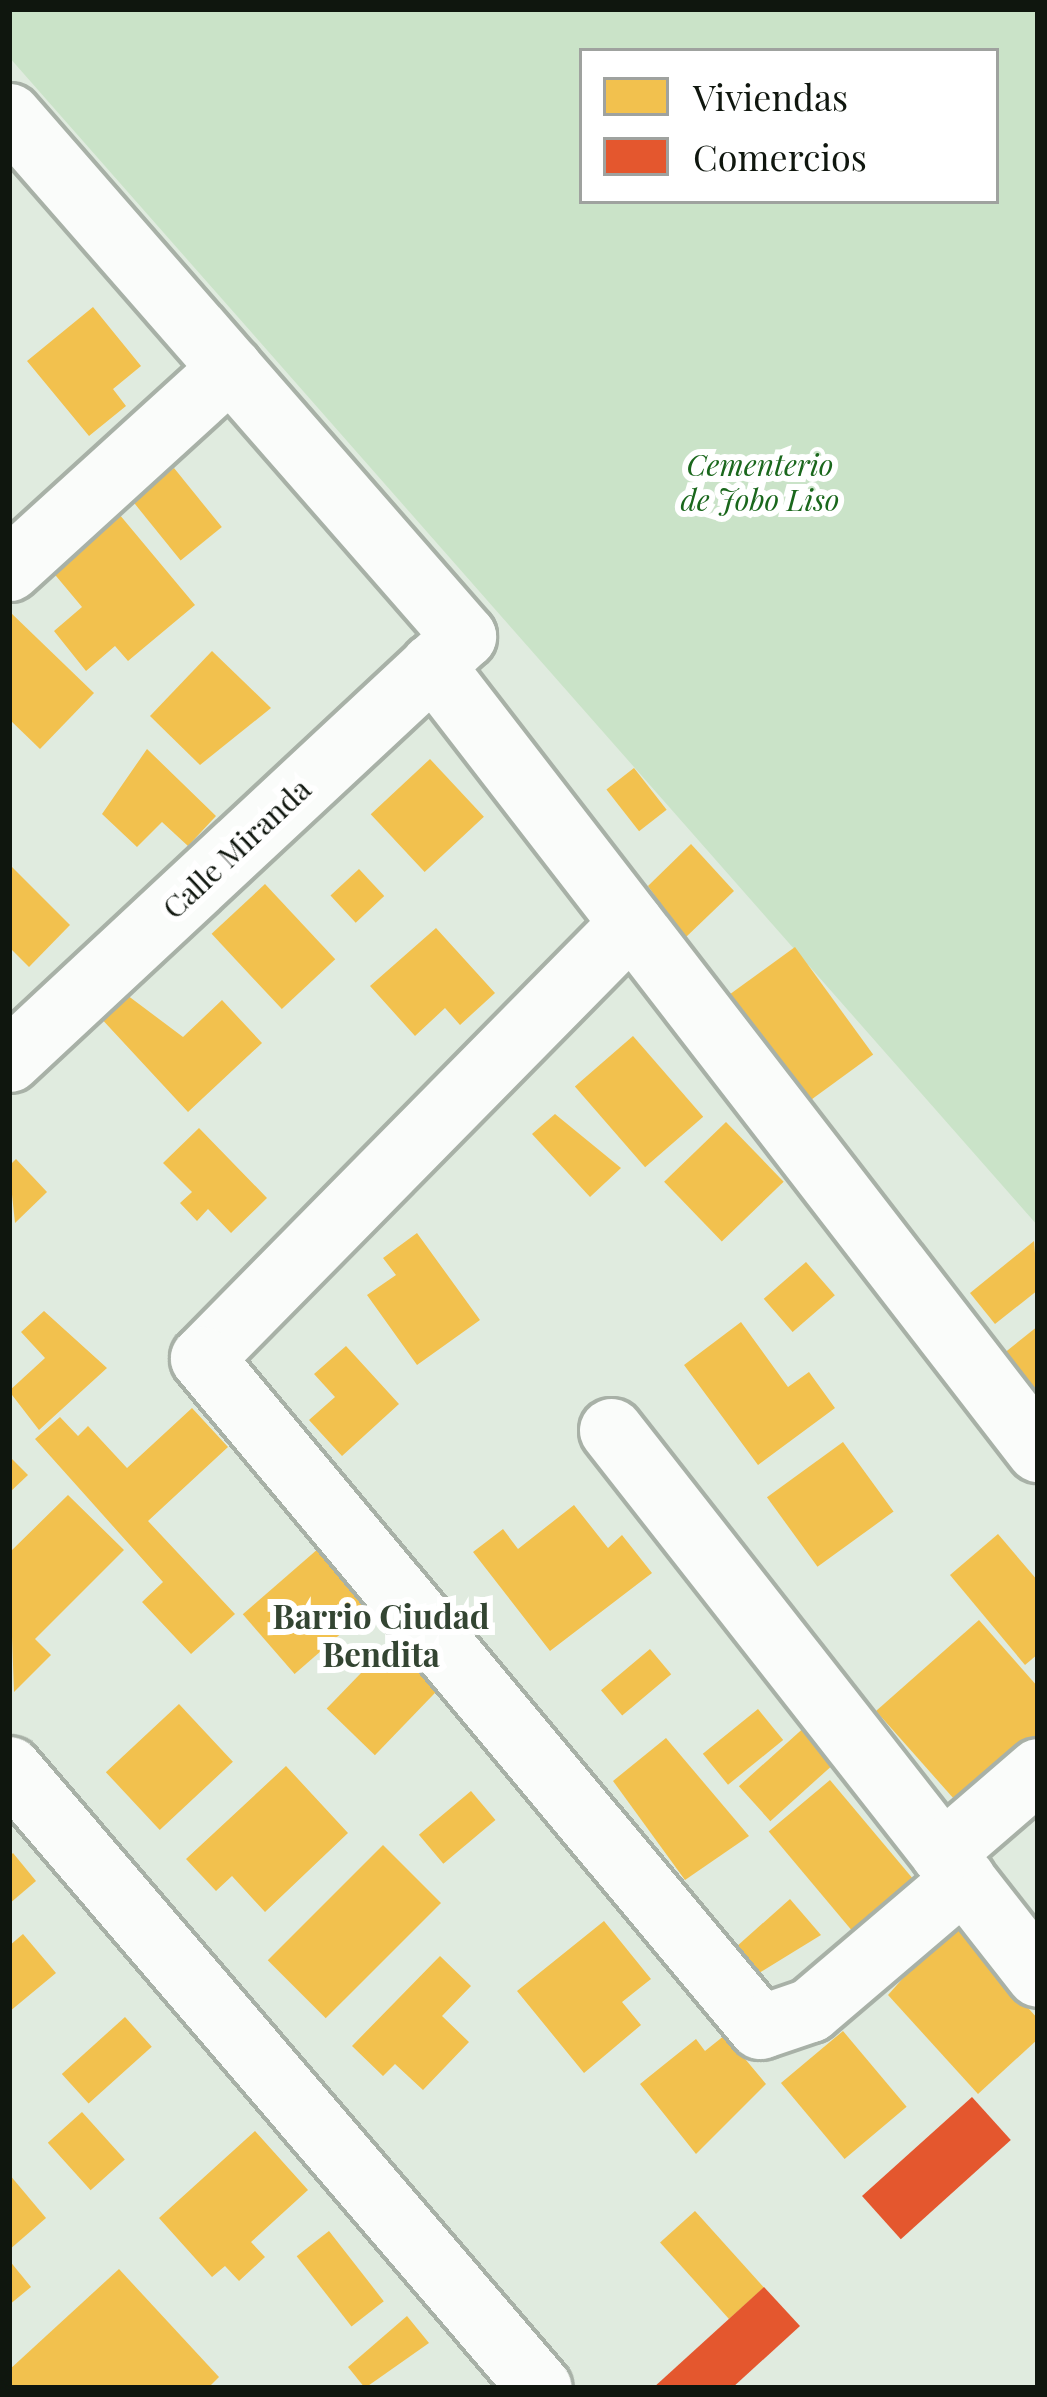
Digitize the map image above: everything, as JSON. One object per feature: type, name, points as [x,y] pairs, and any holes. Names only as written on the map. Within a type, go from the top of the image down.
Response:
[{"type":"street","points":[[9,116],[230,368],[448,650],[631,923],[1038,1450]]},
{"type":"street","points":[[9,569],[230,368]]},
{"type":"street","name":"Calle Miranda","points":[[9,1060],[448,650]]},
{"type":"street","points":[[631,923],[202,1358],[760,2027],[810,2010],[953,1866],[1038,1770]]},
{"type":"street","points":[[611,1430],[1038,1975]]},
{"type":"street","points":[[9,1768],[540,2388]]},
{"type":"green space","name":"Cementerio de Jobo Liso","points":[[9,9],[1038,9],[1038,1226],[9,57]]},
{"type":"building: Viviendas","points":[[93,307],[141,366],[113,389],[126,406],[89,436],[27,361]]},
{"type":"building: Viviendas","points":[[174,468],[222,527],[181,560],[133,501]]},
{"type":"building: Viviendas","points":[[114,508],[195,605],[128,661],[115,646],[86,671],[54,631],[82,607],[46,564]]},
{"type":"building: Viviendas","points":[[9,611],[94,693],[40,749],[9,719]]},
{"type":"building: Viviendas","points":[[212,651],[271,708],[200,765],[150,716]]},
{"type":"building: Viviendas","points":[[147,749],[216,816],[188,846],[162,822],[137,847],[102,814]]},
{"type":"building: Viviendas","points":[[430,759],[484,817],[425,872],[371,814]]},
{"type":"building: Viviendas","points":[[634,768],[667,810],[639,831],[606,790]]},
{"type":"building: Viviendas","points":[[691,844],[734,891],[685,938],[648,886]]},
{"type":"building: Viviendas","points":[[9,864],[70,925],[29,967],[9,947]]},
{"type":"building: Viviendas","points":[[359,869],[384,896],[356,923],[330,896]]},
{"type":"building: Viviendas","points":[[265,884],[335,959],[282,1009],[212,934]]},
{"type":"building: Viviendas","points":[[436,928],[495,993],[460,1025],[445,1008],[415,1036],[370,986]]},
{"type":"building: Viviendas","points":[[795,947],[873,1055],[804,1105],[725,998]]},
{"type":"building: Viviendas","points":[[123,992],[183,1037],[222,1000],[262,1043],[188,1112],[98,1015]]},
{"type":"building: Viviendas","points":[[633,1036],[703,1117],[645,1167],[575,1087]]},
{"type":"building: Viviendas","points":[[555,1114],[621,1168],[590,1197],[532,1134]]},
{"type":"building: Viviendas","points":[[726,1122],[784,1182],[722,1241],[664,1182]]},
{"type":"building: Viviendas","points":[[199,1128],[267,1198],[231,1233],[208,1209],[197,1221],[180,1203],[192,1192],[163,1163]]},
{"type":"building: Viviendas","points":[[16,1159],[47,1192],[15,1223],[9,1166]]},
{"type":"building: Viviendas","points":[[417,1233],[480,1320],[417,1365],[367,1295],[396,1275],[383,1258]]},
{"type":"building: Viviendas","points":[[1034,1241],[1038,1290],[995,1324],[970,1293]]},
{"type":"building: Viviendas","points":[[806,1262],[835,1295],[793,1332],[764,1299]]},
{"type":"building: Viviendas","points":[[44,1311],[107,1368],[39,1430],[9,1391],[45,1358],[21,1332]]},
{"type":"building: Viviendas","points":[[741,1322],[788,1387],[809,1372],[835,1408],[758,1465],[684,1365]]},
{"type":"building: Viviendas","points":[[1038,1326],[1038,1390],[1033,1393],[1003,1354]]},
{"type":"building: Viviendas","points":[[346,1346],[399,1404],[342,1456],[309,1420],[335,1397],[314,1374]]},
{"type":"building: Viviendas","points":[[192,1408],[228,1447],[148,1521],[235,1614],[191,1654],[142,1602],[163,1582],[35,1439],[60,1417],[78,1436],[88,1426],[127,1468]]},
{"type":"building: Viviendas","points":[[843,1442],[894,1512],[818,1567],[767,1497]]},
{"type":"building: Viviendas","points":[[9,1456],[28,1475],[9,1493]]},
{"type":"building: Viviendas","points":[[68,1495],[124,1550],[35,1639],[51,1655],[14,1692],[9,1553]]},
{"type":"building: Viviendas","points":[[574,1505],[608,1548],[622,1535],[652,1573],[550,1651],[473,1552],[503,1529],[518,1549]]},
{"type":"building: Viviendas","points":[[998,1534],[1038,1581],[1038,1654],[1025,1665],[950,1575]]},
{"type":"building: Viviendas","points":[[319,1548],[371,1608],[295,1674],[243,1614]]},
{"type":"building: Viviendas","points":[[979,1620],[1038,1687],[1038,1741],[962,1808],[876,1711]]},
{"type":"building: Viviendas","points":[[392,1641],[440,1688],[375,1755],[327,1709]]},
{"type":"building: Viviendas","points":[[650,1649],[671,1674],[622,1715],[601,1690]]},
{"type":"building: Viviendas","points":[[179,1704],[233,1762],[160,1830],[106,1772]]},
{"type":"building: Viviendas","points":[[758,1709],[783,1740],[728,1785],[703,1754]]},
{"type":"building: Viviendas","points":[[808,1724],[839,1759],[770,1821],[739,1786]]},
{"type":"building: Viviendas","points":[[666,1738],[749,1836],[685,1880],[613,1781]]},
{"type":"building: Viviendas","points":[[286,1766],[348,1833],[265,1912],[232,1876],[216,1891],[186,1859]]},
{"type":"building: Viviendas","points":[[830,1780],[913,1879],[852,1930],[769,1831]]},
{"type":"building: Viviendas","points":[[471,1791],[495,1820],[443,1864],[419,1835]]},
{"type":"building: Viviendas","points":[[383,1845],[441,1903],[326,2018],[268,1960]]},
{"type":"building: Viviendas","points":[[13,1853],[36,1881],[9,1904],[9,1857]]},
{"type":"building: Viviendas","points":[[790,1899],[821,1935],[759,1973],[736,1947]]},
{"type":"building: Viviendas","points":[[604,1921],[651,1979],[622,2002],[641,2025],[584,2073],[517,1991]]},
{"type":"building: Viviendas","points":[[952,1923],[1038,2019],[1038,2039],[978,2094],[888,1995]]},
{"type":"building: Viviendas","points":[[23,1934],[56,1973],[9,2012],[9,1946]]},
{"type":"building: Viviendas","points":[[440,1956],[471,1986],[442,2016],[469,2042],[423,2090],[395,2064],[383,2076],[352,2046]]},
{"type":"building: Viviendas","points":[[125,2017],[152,2047],[89,2104],[62,2074]]},
{"type":"building: Viviendas","points":[[843,2031],[907,2107],[845,2159],[781,2083]]},
{"type":"building: Viviendas","points":[[725,2035],[766,2084],[696,2154],[640,2084],[696,2039],[705,2051]]},
{"type":"building: Viviendas","points":[[82,2112],[125,2160],[91,2190],[48,2143]]},
{"type":"building: Viviendas","points":[[255,2131],[308,2190],[251,2242],[265,2257],[239,2281],[225,2266],[212,2277],[159,2218]]},
{"type":"building: Viviendas","points":[[9,2174],[46,2218],[9,2250]]},
{"type":"building: Viviendas","points":[[695,2211],[764,2288],[729,2319],[660,2242]]},
{"type":"building: Viviendas","points":[[329,2231],[384,2301],[351,2326],[297,2256]]},
{"type":"building: Viviendas","points":[[9,2260],[31,2287],[9,2305]]},
{"type":"building: Viviendas","points":[[119,2269],[219,2377],[208,2388],[9,2388],[9,2370]]},
{"type":"building: Viviendas","points":[[407,2316],[429,2343],[365,2388],[348,2367]]},
{"type":"building: Comercios","points":[[972,2097],[1011,2140],[901,2239],[862,2196]]},
{"type":"building: Comercios","points":[[764,2287],[800,2326],[732,2388],[653,2388]]},
{"type":"district","name":"Barrio Ciudad Bendita","points":[[381,1635]]}]
